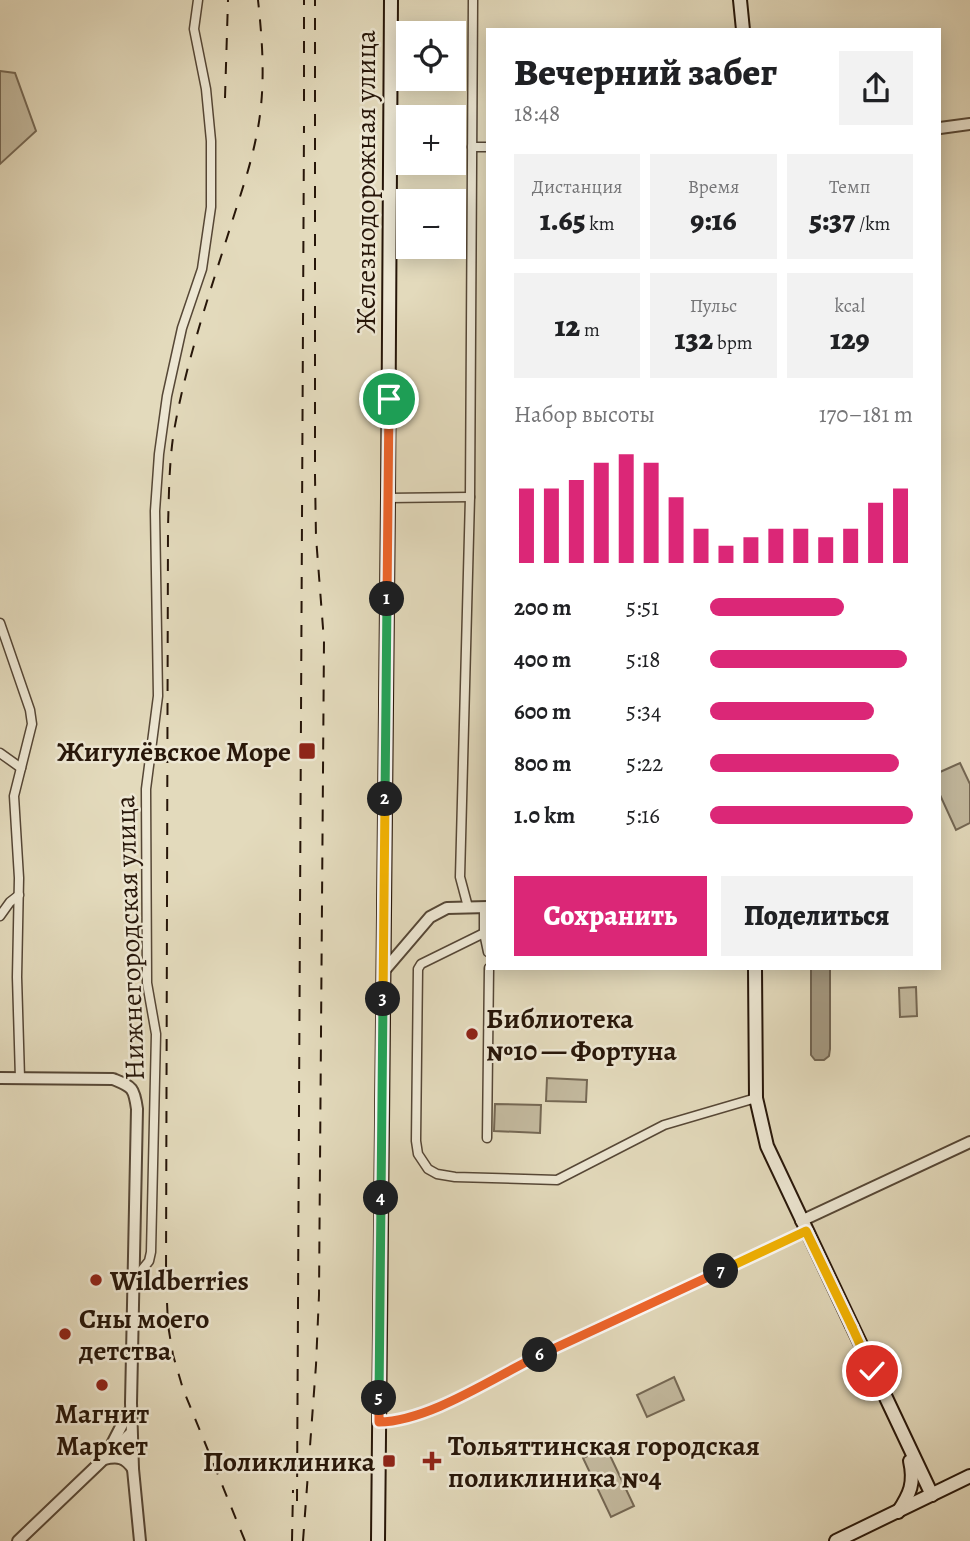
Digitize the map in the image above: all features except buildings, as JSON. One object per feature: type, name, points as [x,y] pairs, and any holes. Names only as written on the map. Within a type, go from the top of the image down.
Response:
[{"type":"main road","name":"Железнодорожная улица","points":[[378,1541],[391,0]]},
{"type":"main road","points":[[740,0],[743,28]]},
{"type":"main road","points":[[755,970],[756,1098],[767,1146],[929,1496]]},
{"type":"main road","points":[[905,1441],[927,1475],[947,1488]]},
{"type":"main road","points":[[898,1512],[911,1492],[914,1477],[905,1441]]},
{"type":"main road","points":[[836,1541],[970,1476]]},
{"type":"street","name":"Нижнегородская улица","points":[[133,1281],[149,1261],[151,1252],[156,1113],[156,1034],[147,984],[146,789],[158,696],[156,488],[167,396],[182,328],[202,269],[212,207],[211,141],[206,89],[194,29],[198,0]]},
{"type":"street","points":[[468,907],[460,877],[470,497],[473,0]]},
{"type":"street","points":[[941,128],[970,124]]},
{"type":"street","points":[[472,147],[486,147]]},
{"type":"street","points":[[388,498],[470,497]]},
{"type":"street","points":[[0,623],[30,710],[32,724],[14,796],[19,895],[17,977],[20,1079]]},
{"type":"street","points":[[0,753],[21,768]]},
{"type":"street","points":[[0,916],[19,895]]},
{"type":"street","points":[[383,972],[430,917],[447,908],[486,907],[486,942]]},
{"type":"street","points":[[484,933],[425,961],[418,969],[416,1141],[418,1154],[428,1169],[455,1177],[557,1180],[664,1125],[756,1098]]},
{"type":"street","points":[[487,1138],[489,970]]},
{"type":"street","points":[[0,1078],[113,1079],[130,1086],[135,1093],[137,1109],[131,1433],[140,1541]]},
{"type":"street","points":[[379,1422],[390,1422],[418,1414],[476,1388],[970,1142]]},
{"type":"street","points":[[101,1459],[125,1422],[131,1403]]},
{"type":"street","points":[[18,1541],[131,1433]]},
{"type":"street","points":[[101,1459],[118,1456],[127,1460],[133,1469]]},
{"type":"shaded area","points":[[0,71],[15,73],[36,131],[0,164]]},
{"type":"shaded area","points":[[960,763],[970,784],[970,823],[956,830],[941,797],[941,772]]},
{"type":"shaded area","points":[[811,970],[830,970],[829,1056],[824,1060],[815,1060],[811,1055]]},
{"type":"shaded area","points":[[916,987],[917,1016],[900,1017],[899,988]]},
{"type":"shaded area","points":[[547,1078],[587,1080],[586,1102],[546,1101]]},
{"type":"shaded area","points":[[495,1104],[541,1105],[540,1133],[494,1131]]},
{"type":"shaded area","points":[[674,1377],[684,1400],[647,1417],[637,1395]]},
{"type":"shaded area","points":[[606,1447],[634,1506],[611,1517],[583,1458]]},
{"type":"railway","points":[[225,98],[228,0]]},
{"type":"railway","points":[[245,1541],[183,1389],[168,1325],[168,527],[171,455],[179,405],[199,327],[248,171],[259,121],[263,69],[258,0]]},
{"type":"railway","points":[[304,0],[304,101]]},
{"type":"railway","points":[[303,1541],[319,1295],[324,641],[316,537],[315,476],[315,0]]},
{"type":"railway","points":[[297,1501],[304,126]]},
{"type":"railway","points":[[292,1541],[293,1490]]},
{"type":"place","name":"Жигулёвское Море","points":[[307,751]]},
{"type":"place","name":"Библиотека №10 — Фортуна","points":[[472,1034]]},
{"type":"place","name":"Wildberries","points":[[96,1280]]},
{"type":"place","name":"Сны моего детства","points":[[65,1334]]},
{"type":"place","name":"Магнит Маркет","points":[[102,1385]]},
{"type":"place","name":"Поликлиника","points":[[389,1461]]},
{"type":"place","name":"Тольяттинская городская поликлиника №4","points":[[432,1461]]},
{"type":"route","points":[[389,399],[379,1422],[390,1422],[418,1414],[806,1231],[872,1371]]}]
